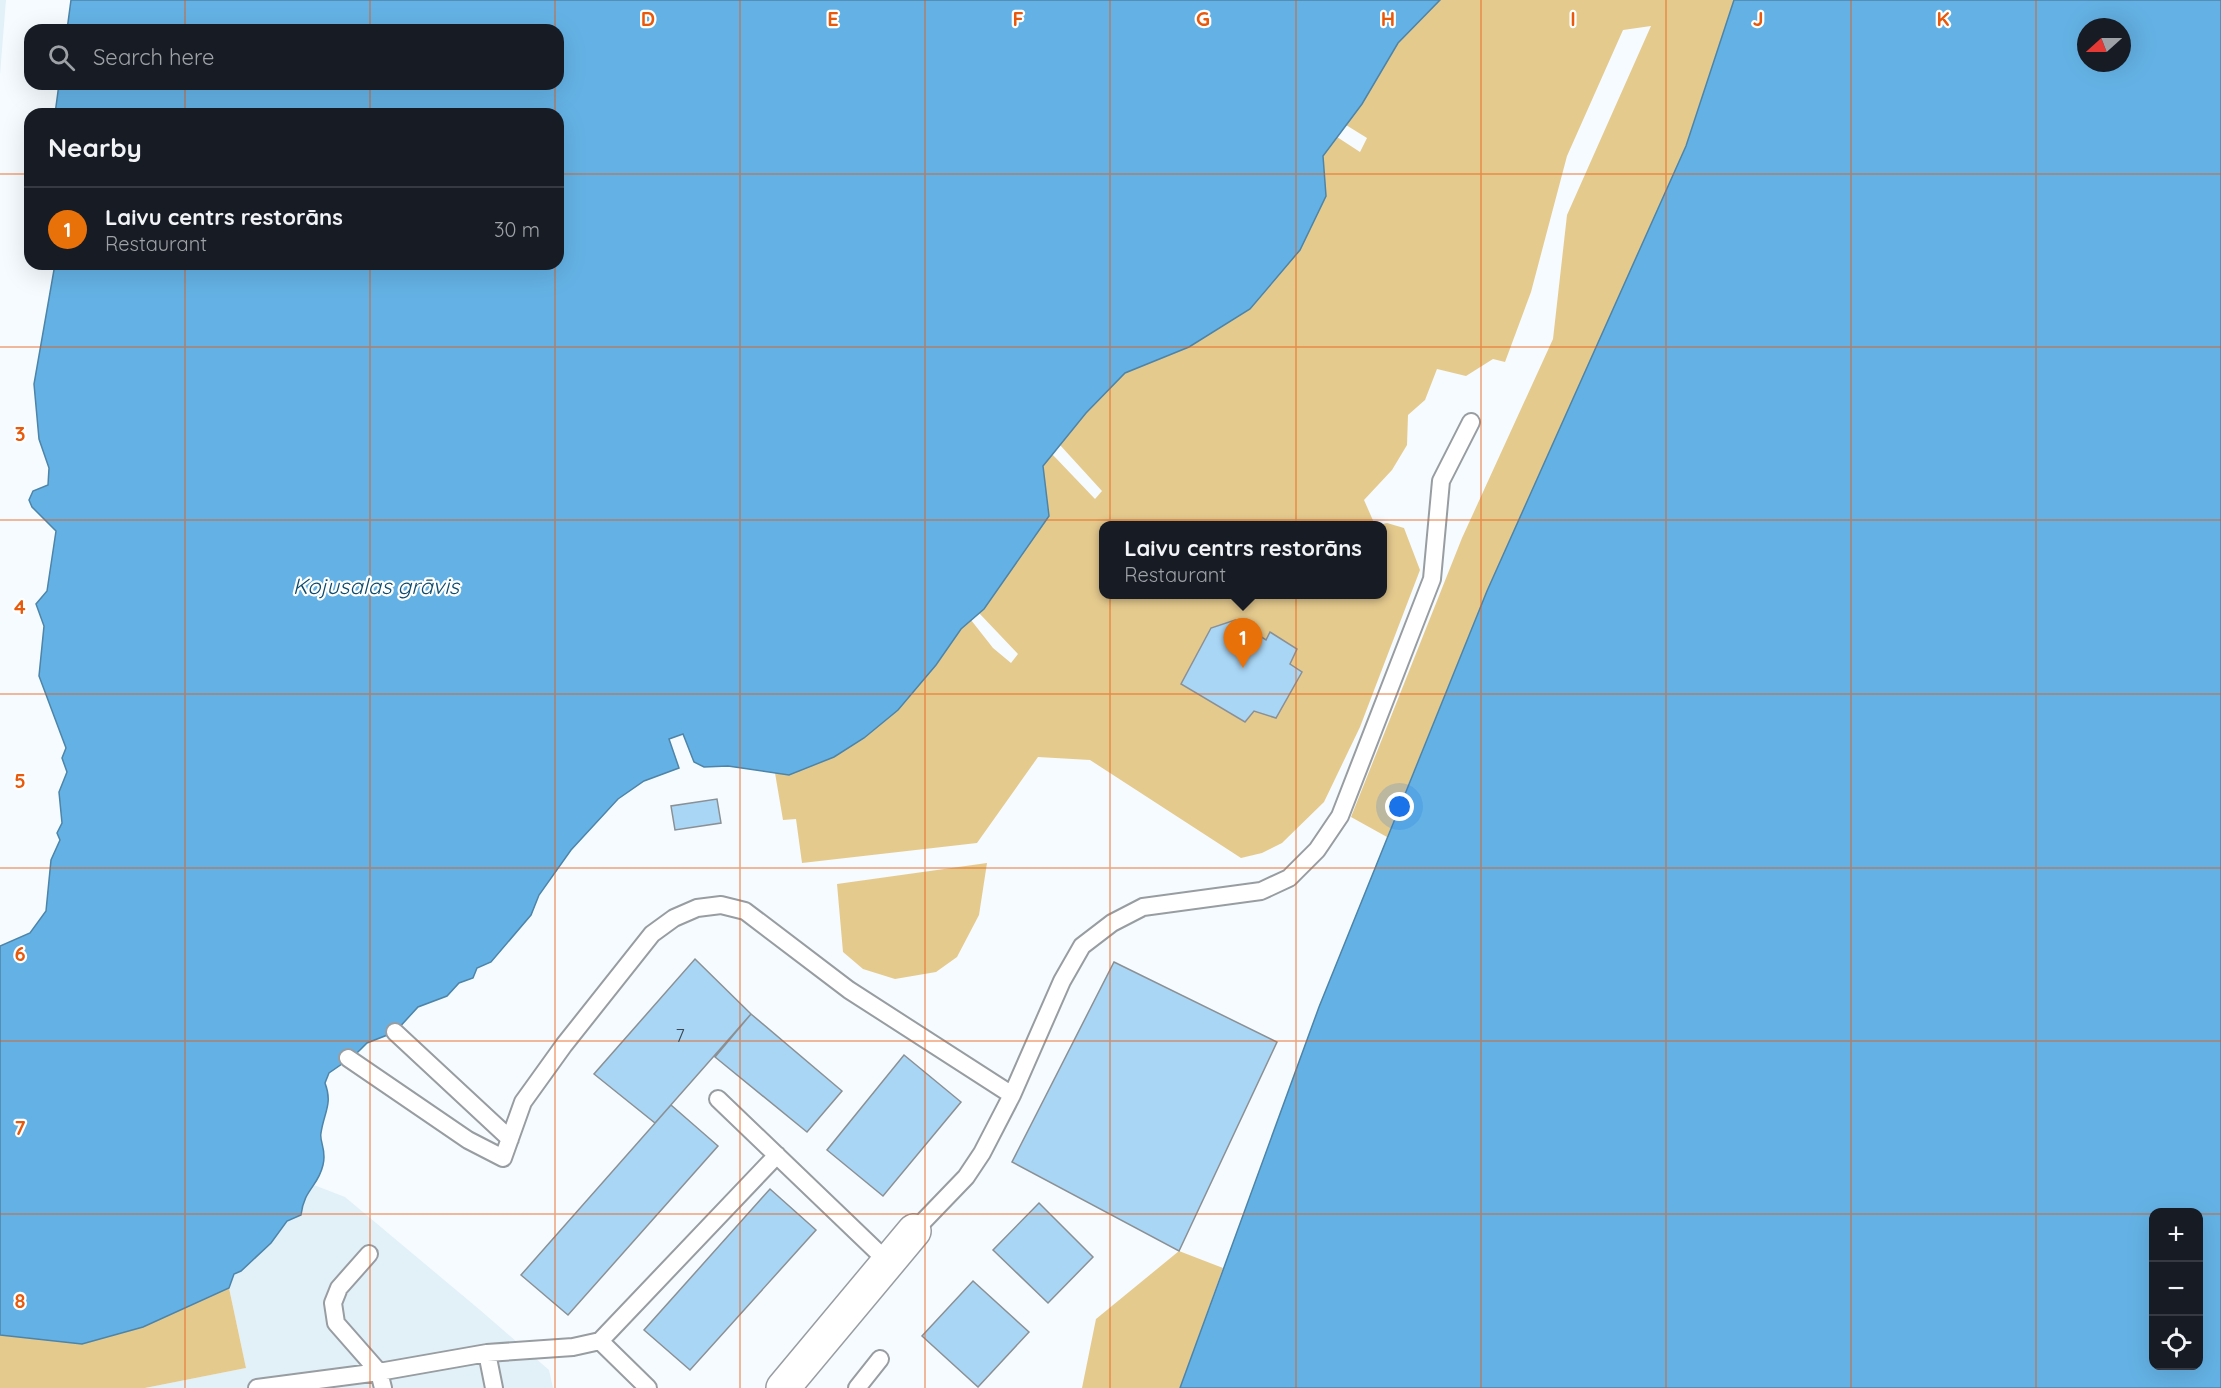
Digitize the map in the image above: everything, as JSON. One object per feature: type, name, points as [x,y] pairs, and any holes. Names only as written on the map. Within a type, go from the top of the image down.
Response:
[{"type":"street","points":[[783,1388],[914,1231]]},
{"type":"lane","points":[[914,1231],[966,1177],[982,1153],[1012,1095],[1062,981],[1083,946],[1112,923],[1143,907],[1261,891],[1289,878],[1317,849],[1340,816],[1432,579],[1441,481],[1471,422]]},
{"type":"lane","points":[[348,1058],[468,1140],[503,1158],[524,1102],[564,1045],[652,934],[674,918],[697,908],[721,905],[745,911],[849,990],[1012,1095]]},
{"type":"lane","points":[[395,1032],[510,1139]]},
{"type":"lane","points":[[718,1099],[888,1262]]},
{"type":"lane","points":[[257,1388],[381,1380],[487,1353],[573,1347],[600,1341],[777,1155]]},
{"type":"lane","points":[[369,1254],[339,1288],[333,1303],[336,1323],[381,1380]]},
{"type":"lane","points":[[600,1341],[648,1388]]},
{"type":"lane","points":[[487,1353],[494,1388]]},
{"type":"lane","points":[[857,1388],[880,1359]]},
{"type":"shaded area","points":[[0,0],[6,0],[0,75]]},
{"type":"shaded area","points":[[1440,0],[1734,0],[1686,146],[1487,591],[1387,837],[1351,817],[1462,538],[1553,339],[1567,215],[1651,26],[1623,30],[1567,156],[1531,292],[1505,362],[1493,359],[1466,376],[1437,369],[1425,400],[1408,415],[1407,445],[1392,470],[1364,500],[1373,521],[1099,521],[1099,599],[1387,599],[1387,523],[1404,528],[1420,570],[1360,727],[1324,802],[1282,843],[1262,853],[1241,858],[1090,760],[1038,757],[977,843],[802,863],[796,819],[783,820],[775,773],[789,775],[864,738],[898,710],[936,665],[961,629],[971,620],[993,648],[1011,663],[1018,654],[979,613],[1049,516],[1043,466],[1052,454],[1095,499],[1102,491],[1060,445],[1086,413],[1125,373],[1189,347],[1326,196],[1323,156],[1337,137],[1360,152],[1367,138],[1346,125],[1398,43]]},
{"type":"shaded area","points":[[987,863],[979,915],[957,957],[936,972],[895,979],[863,969],[843,952],[837,884]]},
{"type":"shaded area","points":[[314,1185],[345,1197],[480,1310],[549,1370],[553,1388],[145,1388],[246,1368],[229,1288],[234,1274],[241,1271],[271,1243],[287,1220],[301,1215],[303,1198]]},
{"type":"shaded area","points":[[1179,1251],[1223,1268],[1180,1388],[1082,1388],[1096,1319]]},
{"type":"shaded area","points":[[229,1288],[246,1368],[145,1388],[0,1388],[0,1335],[82,1344],[143,1327]]},
{"type":"water","name":"Kojusalas grāvis","points":[[71,0],[1440,0],[1398,43],[1362,104],[1323,156],[1326,196],[1300,250],[1250,309],[1189,347],[1125,373],[1086,413],[1043,466],[1049,516],[984,609],[961,629],[936,665],[898,710],[864,738],[834,757],[789,775],[728,766],[704,767],[694,762],[683,734],[669,739],[679,768],[644,781],[618,799],[571,850],[539,895],[531,915],[491,962],[477,968],[473,978],[459,983],[447,996],[418,1007],[395,1032],[367,1043],[355,1055],[329,1073],[325,1083],[328,1103],[321,1136],[323,1165],[305,1199],[301,1215],[287,1221],[271,1243],[241,1271],[234,1274],[229,1288],[143,1327],[82,1344],[0,1335],[0,946],[30,933],[46,911],[51,860],[60,840],[57,833],[62,823],[59,792],[67,772],[62,758],[66,748],[39,676],[44,626],[36,604],[47,591],[56,531],[32,507],[29,500],[33,491],[48,485],[49,468],[39,439],[34,384],[54,270],[564,270],[564,108],[56,108],[58,90],[564,90],[564,24],[68,24]]},
{"type":"water","points":[[1734,0],[2221,0],[2221,1388],[1180,1388],[1319,1007],[1487,591],[1686,146]]},
{"type":"building","points":[[1235,620],[1266,640],[1270,632],[1297,649],[1290,664],[1302,672],[1276,718],[1254,711],[1245,722],[1181,684],[1211,628]]},
{"type":"building","points":[[717,799],[721,823],[675,830],[671,806]]},
{"type":"building","points":[[695,959],[751,1014],[655,1123],[594,1074]]},
{"type":"building","points":[[1114,962],[1277,1042],[1179,1251],[1012,1162]]},
{"type":"building","points":[[751,1014],[842,1091],[807,1132],[715,1057]]},
{"type":"building","points":[[904,1055],[961,1102],[883,1196],[827,1150]]},
{"type":"building","points":[[671,1105],[718,1146],[568,1315],[521,1275]]},
{"type":"building","points":[[770,1189],[816,1230],[690,1370],[644,1330]]},
{"type":"building","points":[[1039,1203],[1093,1257],[1048,1303],[993,1250]]},
{"type":"building","points":[[973,1281],[1029,1332],[978,1387],[922,1336]]},
{"type":"place","name":"Laivu centrs restorāns","points":[[1243,668]]}]
